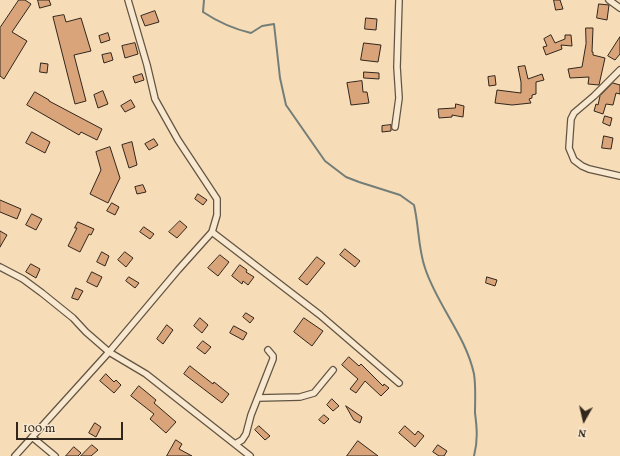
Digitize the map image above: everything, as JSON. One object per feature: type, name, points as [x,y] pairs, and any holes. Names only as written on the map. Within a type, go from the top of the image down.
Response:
[{"type":"street","points":[[14,456],[109,352],[212,232],[217,215],[217,199],[178,140],[155,99],[147,65],[128,0]]},
{"type":"street","points":[[395,127],[398,98],[397,67],[399,0]]},
{"type":"street","points":[[609,0],[620,8]]},
{"type":"street","points":[[620,70],[594,96],[574,113],[571,119],[569,148],[574,160],[582,166],[620,176]]},
{"type":"street","points":[[212,232],[320,315],[399,382]]},
{"type":"street","points":[[0,267],[23,279],[42,293],[73,318],[86,332],[109,352],[146,374],[250,456]]},
{"type":"street","points":[[235,444],[242,440],[246,434],[251,415],[273,359],[273,356],[268,350]]},
{"type":"street","points":[[258,398],[300,397],[314,393],[333,370]]},
{"type":"street","points":[[32,436],[55,456]]},
{"type":"building","points":[[19,0],[25,0],[31,4],[12,32],[27,41],[4,79],[0,76],[0,28]]},
{"type":"building","points":[[38,0],[49,0],[51,5],[40,8]]},
{"type":"building","points":[[554,0],[560,0],[563,9],[556,10]]},
{"type":"building","points":[[599,4],[609,5],[607,20],[597,18]]},
{"type":"building","points":[[155,11],[159,22],[145,26],[141,16]]},
{"type":"building","points":[[64,15],[66,22],[81,18],[91,51],[74,55],[86,101],[75,104],[53,17]]},
{"type":"building","points":[[366,18],[377,19],[376,30],[365,29]]},
{"type":"building","points":[[586,28],[593,28],[593,55],[605,58],[599,85],[588,84],[589,77],[570,78],[568,69],[582,67],[586,44]]},
{"type":"building","points":[[108,33],[110,40],[101,43],[99,36]]},
{"type":"building","points":[[551,35],[555,43],[565,39],[565,35],[571,35],[572,46],[561,45],[562,49],[546,55],[543,47],[547,46],[544,39]]},
{"type":"building","points":[[620,37],[620,54],[615,60],[608,56]]},
{"type":"building","points":[[135,43],[138,54],[125,58],[122,46]]},
{"type":"building","points":[[364,43],[381,45],[378,62],[361,60]]},
{"type":"building","points":[[111,53],[113,60],[104,63],[102,55]]},
{"type":"building","points":[[41,63],[48,64],[47,73],[40,72]]},
{"type":"building","points":[[525,66],[528,79],[542,74],[544,80],[536,82],[536,94],[532,95],[532,98],[529,99],[531,103],[512,105],[495,103],[497,90],[521,93],[521,82],[518,67]]},
{"type":"building","points":[[364,72],[379,73],[379,79],[364,78]]},
{"type":"building","points":[[142,74],[144,80],[135,83],[133,77]]},
{"type":"building","points":[[495,76],[496,85],[489,86],[488,77]]},
{"type":"building","points":[[362,81],[363,92],[367,92],[369,103],[351,105],[347,83]]},
{"type":"building","points":[[613,83],[620,85],[620,94],[616,93],[613,105],[606,104],[603,114],[594,111],[596,104],[598,105],[600,96]]},
{"type":"building","points":[[103,91],[108,104],[98,108],[94,95]]},
{"type":"building","points":[[35,92],[102,129],[97,140],[81,132],[79,135],[27,105]]},
{"type":"building","points":[[131,100],[135,107],[125,112],[121,106]]},
{"type":"building","points":[[456,104],[464,106],[463,117],[452,115],[452,117],[439,118],[438,109],[455,108]]},
{"type":"building","points":[[605,116],[612,118],[610,126],[603,123]]},
{"type":"building","points":[[391,125],[391,131],[382,132],[382,126]]},
{"type":"building","points":[[32,132],[50,142],[45,153],[26,143]]},
{"type":"building","points":[[604,136],[613,138],[611,149],[602,148]]},
{"type":"building","points":[[154,139],[158,145],[149,150],[145,144]]},
{"type":"building","points":[[132,142],[137,165],[129,168],[122,145]]},
{"type":"building","points":[[110,147],[120,178],[108,203],[90,194],[101,170],[96,152]]},
{"type":"building","points":[[143,185],[146,192],[137,194],[135,187]]},
{"type":"building","points":[[198,194],[207,200],[203,205],[195,199]]},
{"type":"building","points":[[0,200],[21,209],[17,219],[0,212]]},
{"type":"building","points":[[112,203],[119,207],[115,215],[107,211]]},
{"type":"building","points":[[32,214],[42,219],[36,230],[26,225]]},
{"type":"building","points":[[180,221],[187,227],[177,238],[169,232]]},
{"type":"building","points":[[78,222],[94,229],[91,235],[89,234],[80,252],[68,246],[77,228],[75,228]]},
{"type":"building","points":[[144,227],[154,234],[150,239],[140,232]]},
{"type":"building","points":[[0,231],[7,235],[0,247]]},
{"type":"building","points":[[345,249],[360,261],[355,267],[340,255]]},
{"type":"building","points":[[102,252],[109,256],[105,266],[97,262]]},
{"type":"building","points":[[125,252],[133,258],[126,267],[118,260]]},
{"type":"building","points":[[220,255],[229,262],[218,276],[208,268]]},
{"type":"building","points":[[317,257],[325,263],[307,285],[299,279]]},
{"type":"building","points":[[31,264],[40,269],[36,278],[26,272]]},
{"type":"building","points":[[240,265],[247,270],[246,272],[254,277],[248,285],[243,281],[242,284],[232,276]]},
{"type":"building","points":[[92,272],[102,277],[97,287],[87,282]]},
{"type":"building","points":[[129,277],[139,283],[135,288],[126,281]]},
{"type":"building","points":[[487,277],[497,280],[495,286],[486,283]]},
{"type":"building","points":[[76,288],[83,291],[78,300],[72,298]]},
{"type":"building","points":[[246,313],[254,318],[250,323],[243,317]]},
{"type":"building","points":[[200,318],[208,325],[202,333],[194,326]]},
{"type":"building","points":[[304,318],[323,331],[312,346],[294,332]]},
{"type":"building","points":[[167,325],[173,330],[163,344],[157,339]]},
{"type":"building","points":[[234,326],[247,333],[243,340],[230,333]]},
{"type":"building","points":[[203,341],[211,347],[205,354],[197,348]]},
{"type":"building","points":[[349,357],[359,366],[361,364],[383,386],[384,384],[389,388],[381,396],[365,381],[356,393],[350,389],[358,379],[342,365]]},
{"type":"building","points":[[190,366],[213,384],[214,382],[229,394],[222,403],[184,374]]},
{"type":"building","points":[[106,374],[114,382],[116,380],[121,385],[114,393],[100,381]]},
{"type":"building","points":[[139,386],[156,400],[154,403],[176,422],[166,433],[150,419],[154,414],[131,396]]},
{"type":"building","points":[[332,399],[339,406],[333,411],[327,405]]},
{"type":"building","points":[[346,406],[362,417],[360,423],[354,420]]},
{"type":"building","points":[[324,415],[329,419],[324,424],[319,420]]},
{"type":"building","points":[[95,423],[101,427],[96,437],[89,433]]},
{"type":"building","points":[[259,426],[270,436],[265,440],[255,430]]},
{"type":"building","points":[[405,426],[415,435],[418,431],[424,436],[415,447],[399,433]]},
{"type":"building","points":[[176,440],[182,444],[179,449],[192,456],[167,456]]},
{"type":"building","points":[[358,441],[378,456],[347,456]]},
{"type":"building","points":[[92,445],[98,450],[91,456],[81,456]]},
{"type":"building","points":[[438,445],[447,451],[444,456],[439,456],[433,452]]},
{"type":"building","points":[[74,447],[81,453],[78,456],[66,456]]},
{"type":"waterway","points":[[204,0],[203,12],[220,22],[238,29],[251,33],[262,26],[274,24],[280,78],[286,105],[325,161],[346,177],[400,195],[414,205],[421,253],[425,268],[430,282],[465,347],[474,374],[477,434],[474,456]]}]
